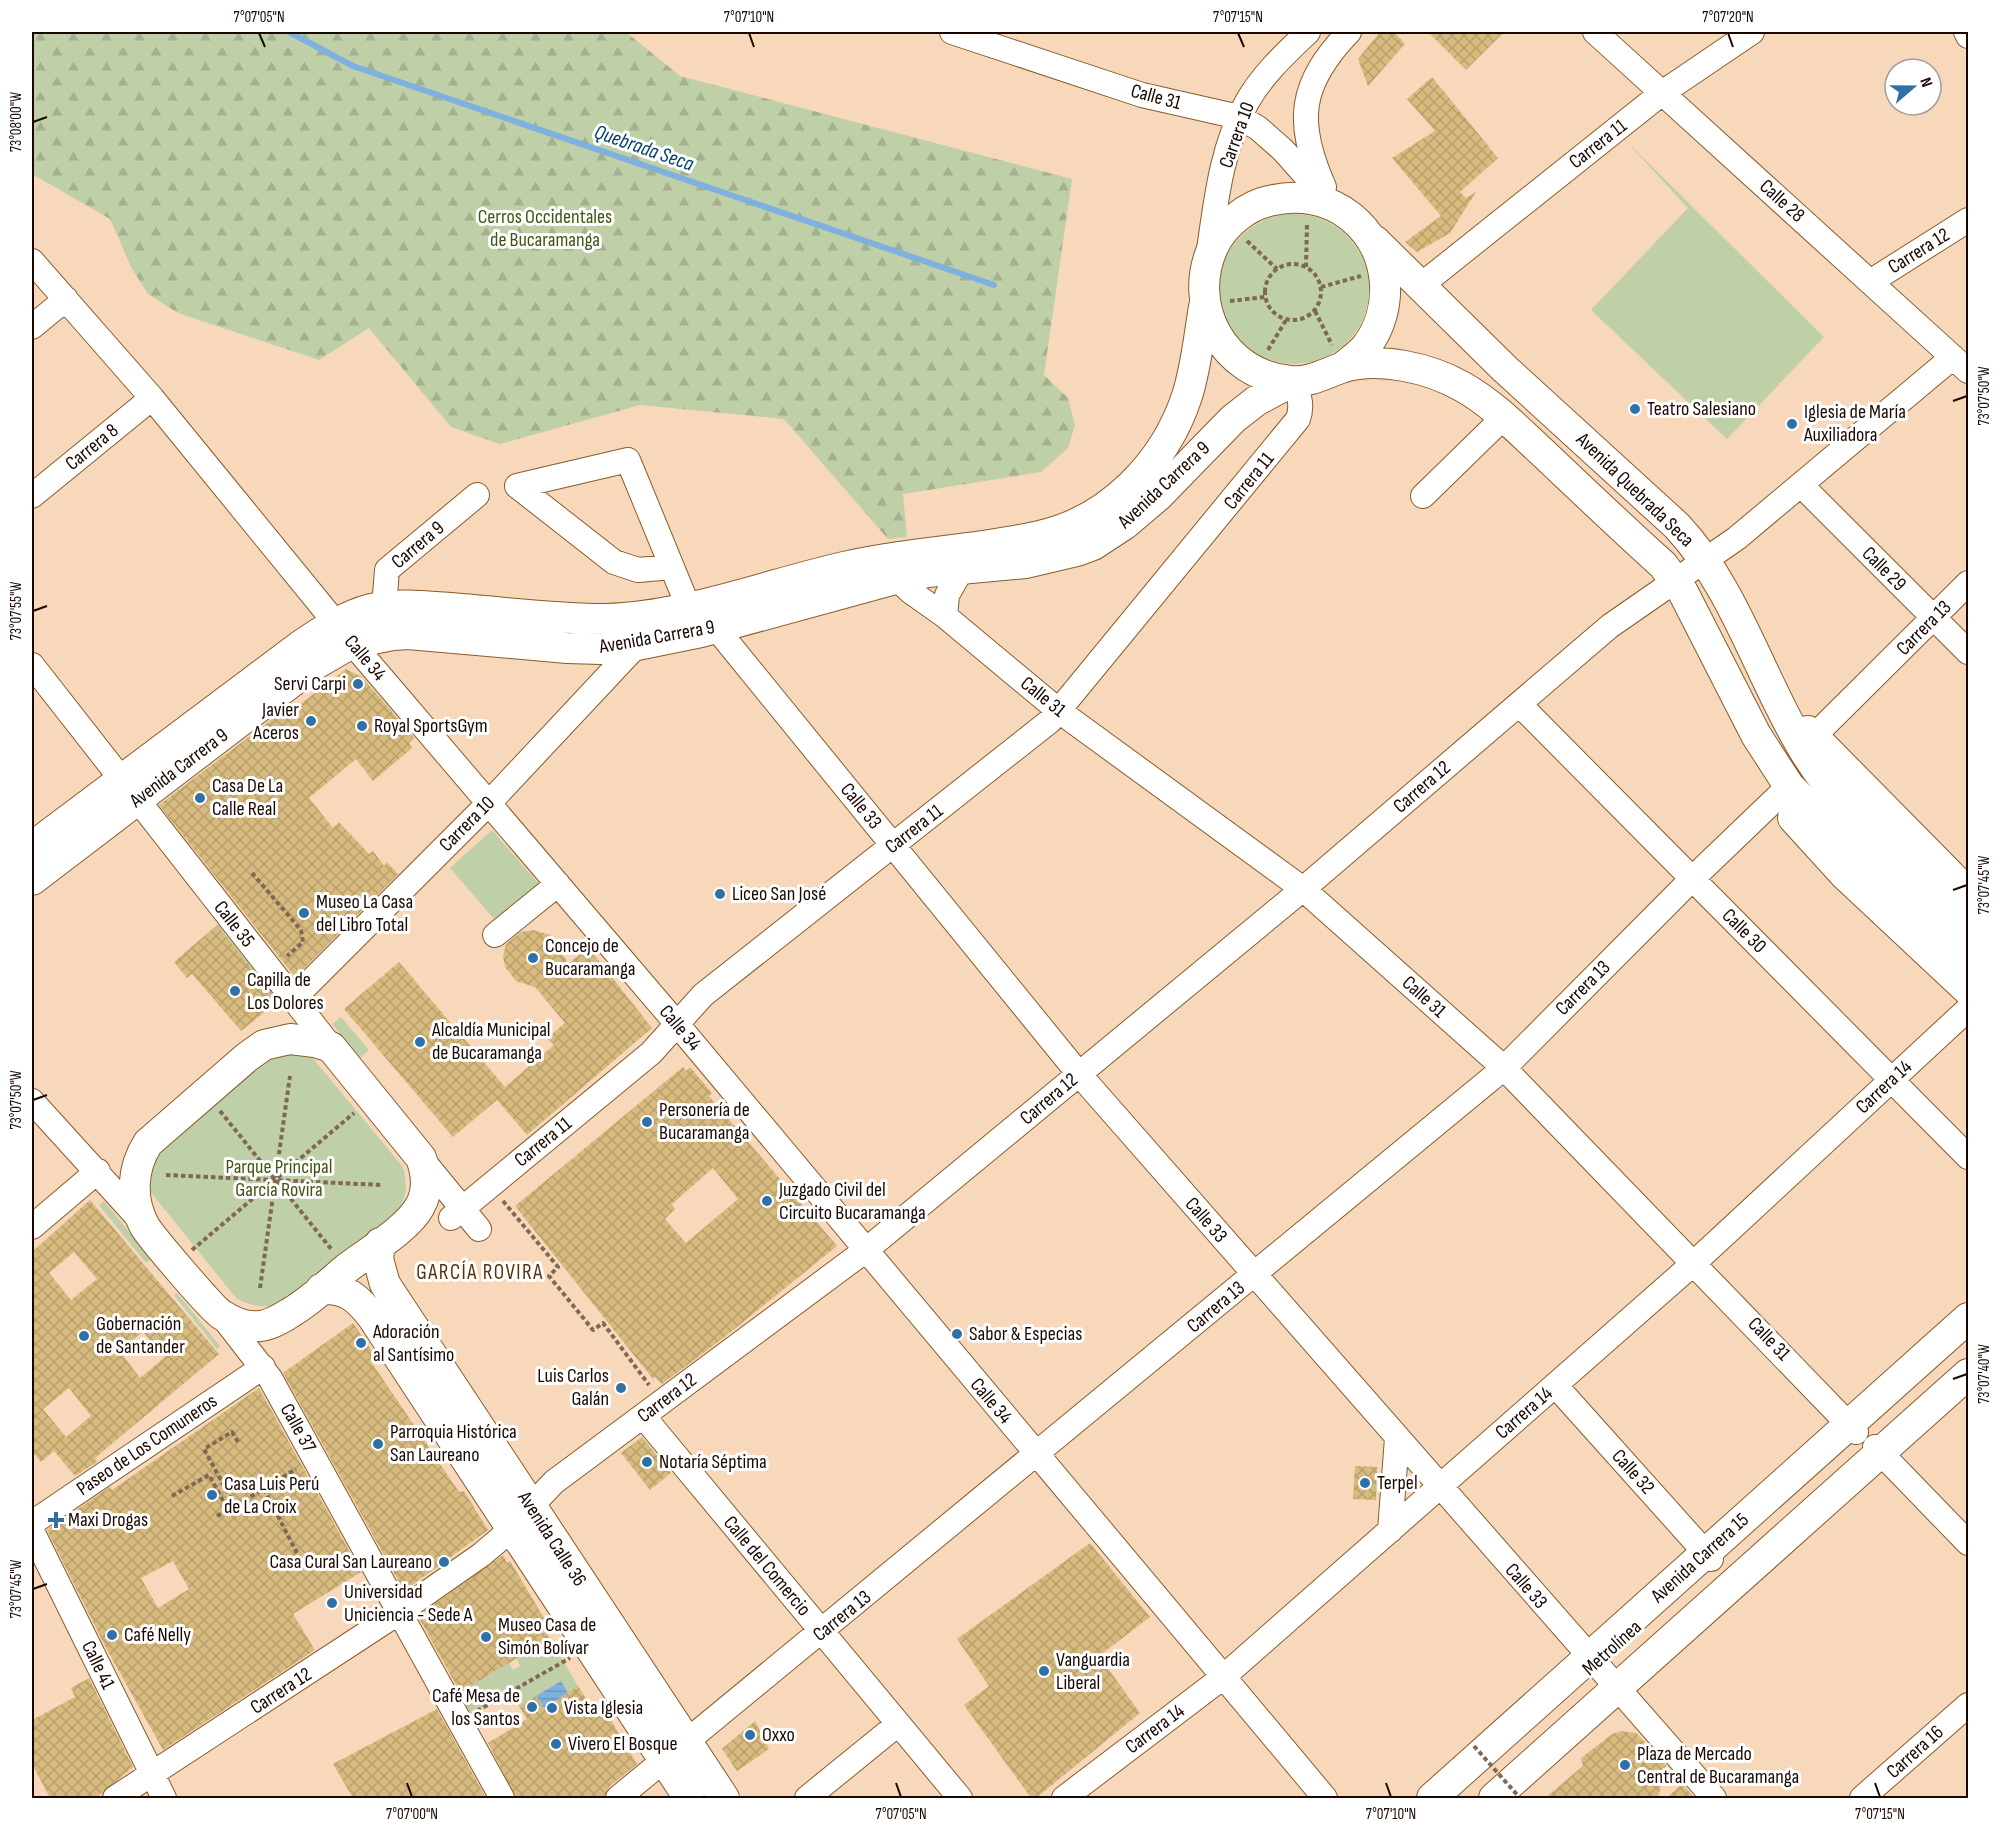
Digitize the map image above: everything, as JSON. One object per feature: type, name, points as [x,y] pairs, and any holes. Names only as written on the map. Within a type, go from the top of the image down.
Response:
[{"type":"main road","points":[[1320,202],[1286,197],[1265,202],[1246,211],[1229,224],[1207,259],[1203,281],[1204,304],[1213,332],[1231,355],[1254,372],[1293,381],[1319,378],[1343,367],[1364,349],[1379,325],[1386,298],[1384,269],[1377,250],[1366,232]]},
{"type":"main road","name":"Avenida Quebrada Seca","points":[[1320,202],[1351,217],[1505,369],[1677,526],[1705,559],[1764,675],[1808,743]]},
{"type":"main road","name":"Avenida Carrera 9","points":[[32,847],[129,790],[314,665],[363,611],[384,607],[419,606],[606,619],[886,569],[1041,536],[1091,516],[1110,503],[1153,462],[1178,420],[1187,394],[1204,304]]},
{"type":"main road","name":"Avenida Quebrada Seca","points":[[1343,367],[1377,364],[1402,366],[1431,373],[1463,387],[1504,417],[1663,565],[1675,579],[1725,675],[1763,770],[1784,792]]},
{"type":"main road","name":"Avenida Carrera 9","points":[[344,633],[408,634],[601,649],[637,645],[716,628],[886,569],[962,569],[1049,559],[1100,541],[1158,496],[1245,409],[1293,381]]},
{"type":"main road","points":[[1808,743],[1853,815],[1953,909],[1968,958]]},
{"type":"main road","name":"Avenida Carrera 9","points":[[32,880],[129,790]]},
{"type":"main road","points":[[1784,792],[1821,821],[1953,909]]},
{"type":"main road","points":[[1784,792],[1815,844],[1968,990]]},
{"type":"main road","points":[[144,1226],[136,1198],[134,1172],[138,1159],[148,1143],[247,1057],[264,1045],[290,1039],[315,1042],[331,1047]]},
{"type":"main road","name":"Calle 35","points":[[331,1047],[422,1158]]},
{"type":"main road","points":[[220,1314],[250,1326],[261,1326],[292,1312],[392,1233],[420,1207],[427,1186],[422,1158]]},
{"type":"main road","name":"Calle 37","points":[[144,1226],[220,1314]]},
{"type":"main road","name":"Avenida Calle 36","points":[[392,1233],[378,1259],[385,1284],[530,1505],[675,1752],[689,1798]]},
{"type":"main road","name":"Avenida Calle 36","points":[[321,1289],[337,1289],[351,1294],[362,1304],[511,1528],[675,1752],[724,1798]]},
{"type":"main road","name":"Avenida Carrera 15","points":[[1494,1798],[1602,1673],[1708,1556],[1853,1428],[1968,1318]]},
{"type":"main road","name":"Avenida Carrera 15","points":[[1432,1798],[1602,1673],[1968,1374]]},
{"type":"street","name":"Calle 31","points":[[952,32],[1142,95],[1239,117],[1258,129],[1283,150],[1320,202]]},
{"type":"street","name":"Carrera 10","points":[[1207,259],[1227,153],[1239,117],[1259,84],[1308,32]]},
{"type":"street","points":[[1320,202],[1305,132],[1305,111],[1309,88],[1321,66],[1349,32]]},
{"type":"street","name":"Calle 28","points":[[1595,32],[1961,364]]},
{"type":"street","name":"Carrera 11","points":[[1420,286],[1662,93],[1752,32]]},
{"type":"street","points":[[1966,32],[1968,36]]},
{"type":"street","name":"Carrera 12","points":[[1870,282],[1968,220]]},
{"type":"street","name":"Calle 34","points":[[32,261],[152,398],[344,633],[677,1024],[1222,1678],[1325,1798]]},
{"type":"street","points":[[32,327],[66,299]]},
{"type":"street","name":"Carrera 12","points":[[115,1798],[152,1776],[482,1555],[554,1482],[866,1250],[1303,889],[1616,621],[1737,538],[1801,485],[1961,364]]},
{"type":"street","name":"Carrera 11","points":[[457,1213],[651,1053],[703,996],[1041,729],[1059,711],[1298,419],[1302,409],[1293,381]]},
{"type":"street","name":"Carrera 8","points":[[32,496],[152,398]]},
{"type":"street","points":[[1424,496],[1504,417]]},
{"type":"street","points":[[672,567],[638,570],[614,562],[517,486],[628,460],[672,567],[688,606]]},
{"type":"street","name":"Calle 29","points":[[1801,485],[1968,652]]},
{"type":"street","name":"Carrera 9","points":[[384,607],[387,570],[477,495]]},
{"type":"street","name":"Calle 31","points":[[886,569],[1059,711],[1303,889],[1504,1068],[1853,1428]]},
{"type":"street","points":[[945,616],[947,595],[962,569]]},
{"type":"street","name":"Carrera 13","points":[[1808,743],[1968,583]]},
{"type":"street","name":"Calle 33","points":[[716,628],[1079,1074],[1714,1798]]},
{"type":"street","name":"Carrera 10","points":[[292,1000],[489,803],[637,645]]},
{"type":"street","name":"Calle 35","points":[[32,665],[331,1047]]},
{"type":"street","name":"Calle 30","points":[[1519,704],[1968,1157]]},
{"type":"street","name":"Carrera 13","points":[[618,1798],[1037,1456],[1504,1068],[1692,879],[1784,792]]},
{"type":"street","points":[[495,935],[558,884]]},
{"type":"street","name":"Carrera 14","points":[[1064,1798],[1222,1678],[1694,1263],[1968,1009]]},
{"type":"street","name":"Calle 37","points":[[32,1101],[98,1171],[144,1226]]},
{"type":"street","name":"Calle 35","points":[[422,1158],[457,1213],[474,1233]]},
{"type":"street","points":[[32,1227],[98,1171]]},
{"type":"street","points":[[392,1233],[425,1216],[457,1213]]},
{"type":"street","name":"Calle 37","points":[[220,1314],[263,1367],[401,1611],[502,1798]]},
{"type":"street","points":[[1853,1428],[1968,1331]]},
{"type":"street","points":[[1968,1363],[1877,1450],[1968,1543]]},
{"type":"street","name":"Paseo de Los Comuneros","points":[[32,1523],[263,1367]]},
{"type":"street","name":"Calle 32","points":[[1556,1385],[1708,1556]]},
{"type":"street","name":"Calle del Comercio","points":[[643,1416],[960,1798]]},
{"type":"street","points":[[1389,1531],[1397,1438]]},
{"type":"street","name":"Calle 41","points":[[32,1531],[164,1798]]},
{"type":"street","name":"Metrolínea","points":[[1444,1798],[1602,1673]]},
{"type":"street","name":"Metrolínea","points":[[1478,1798],[1602,1673]]},
{"type":"street","name":"Carrera 16","points":[[1862,1798],[1968,1704]]},
{"type":"street","points":[[807,1798],[898,1724]]},
{"type":"path","points":[[1306,267],[1320,202]]},
{"type":"path","points":[[1229,224],[1277,269]]},
{"type":"path","points":[[1296,264],[1306,267],[1316,275],[1321,287],[1320,299],[1315,311],[1302,319],[1286,320],[1269,307],[1265,297],[1269,276],[1277,269],[1296,264]]},
{"type":"path","points":[[1321,287],[1384,269]]},
{"type":"path","points":[[1204,304],[1265,297]]},
{"type":"path","points":[[1315,311],[1343,367]]},
{"type":"path","points":[[1254,372],[1286,320]]},
{"type":"path","points":[[252,873],[301,930],[303,942],[285,957]]},
{"type":"path","points":[[260,1288],[290,1076]]},
{"type":"path","points":[[219,1110],[334,1252]]},
{"type":"path","points":[[191,1251],[357,1111]]},
{"type":"path","points":[[166,1175],[382,1185]]},
{"type":"path","points":[[490,1185],[558,1268],[549,1276],[593,1330],[603,1323],[662,1402]]},
{"type":"path","points":[[235,1506],[204,1449],[232,1432],[238,1442]]},
{"type":"path","points":[[217,1516],[298,1468]]},
{"type":"path","points":[[172,1496],[209,1475],[228,1510]]},
{"type":"path","points":[[264,1489],[301,1561]]},
{"type":"path","points":[[460,1721],[576,1654]]},
{"type":"path","points":[[1474,1746],[1520,1798]]},
{"type":"green space","name":"Cerros Occidentales de Bucaramanga","points":[[32,32],[626,32],[680,76],[1072,179],[1044,375],[1068,398],[1075,425],[1068,448],[1041,472],[903,494],[907,537],[888,539],[784,419],[640,405],[500,444],[451,427],[369,328],[319,360],[178,313],[148,294],[132,269],[110,219],[32,174]]},
{"type":"green space","points":[[1625,140],[1824,337],[1727,439],[1591,310],[1688,208]]},
{"type":"green space","points":[[1294,214],[1309,215],[1323,220],[1347,236],[1363,260],[1368,274],[1368,304],[1363,318],[1347,342],[1323,358],[1309,363],[1294,364],[1279,363],[1265,358],[1241,342],[1225,318],[1220,304],[1219,289],[1220,274],[1225,260],[1241,236],[1265,220],[1279,215]]},
{"type":"green space","points":[[492,830],[539,884],[495,920],[450,868]]},
{"type":"green space","points":[[220,923],[279,1000],[275,1003],[215,927]]},
{"type":"green space","points":[[341,1017],[369,1050],[360,1058],[332,1024]]},
{"type":"green space","name":"Parque Principal García Rovira","points":[[280,1052],[311,1056],[403,1167],[406,1187],[402,1204],[394,1216],[284,1303],[260,1306],[248,1304],[236,1298],[149,1190],[147,1161],[264,1057]]},
{"type":"green space","points":[[104,1201],[151,1259],[146,1263],[99,1205]]},
{"type":"green space","points":[[177,1293],[220,1346],[217,1349],[174,1295]]},
{"type":"green space","points":[[550,1639],[578,1686],[568,1693],[561,1681],[519,1706],[514,1696],[496,1706],[493,1702],[469,1716],[457,1694],[509,1663],[513,1670],[520,1666],[517,1659]]},
{"type":"water","points":[[561,1681],[568,1693],[544,1708],[536,1696]]},
{"type":"building","points":[[1380,32],[1394,32],[1405,44],[1368,86],[1358,59]]},
{"type":"building","points":[[1428,32],[1504,32],[1466,70]]},
{"type":"building","points":[[1432,77],[1498,158],[1460,192],[1466,198],[1476,192],[1450,233],[1417,252],[1405,242],[1441,216],[1392,158],[1435,131],[1407,99]]},
{"type":"building","points":[[346,669],[362,677],[399,720],[414,738],[409,743],[412,748],[373,781],[356,759],[309,798],[333,828],[339,822],[369,854],[373,851],[384,866],[387,862],[398,874],[295,977],[159,805],[279,714],[292,707],[294,709]]},
{"type":"building","name":"Capilla de Los Dolores","points":[[217,925],[277,1002],[241,1031],[192,974],[187,978],[174,962]]},
{"type":"building","name":"Alcaldía Municipal de Bucaramanga","points":[[533,930],[550,935],[568,964],[588,947],[652,1028],[527,1135],[497,1100],[453,1137],[344,1009],[399,962],[505,1087],[554,1045],[547,1038],[565,1023],[535,987],[516,981],[505,967],[503,956],[506,944],[521,932]]},
{"type":"building","points":[[683,1067],[686,1071],[690,1067],[712,1093],[709,1096],[837,1246],[722,1339],[662,1384],[655,1377],[653,1379],[515,1206]],"holes":[[[713,1168],[738,1199],[686,1243],[665,1219],[675,1209],[672,1204]]]},
{"type":"building","name":"Gobernación de Santander","points":[[90,1200],[219,1354],[95,1458],[97,1462],[75,1476],[54,1451],[41,1462],[32,1451],[32,1252]],"holes":[[[74,1252],[97,1279],[71,1300],[49,1273]],[[143,1332],[165,1357],[140,1378],[119,1350]],[[69,1388],[91,1416],[66,1437],[43,1409]]]},
{"type":"building","name":"Parroquia Histórica San Laureano","points":[[353,1323],[377,1358],[372,1363],[459,1492],[464,1491],[488,1530],[404,1591],[283,1373]]},
{"type":"building","points":[[259,1388],[361,1572],[293,1614],[315,1650],[163,1750],[105,1646],[47,1530],[110,1487],[112,1490]],"holes":[[[173,1561],[189,1589],[158,1608],[141,1578]]]},
{"type":"building","name":"Notaría Séptima","points":[[642,1437],[671,1473],[650,1490],[621,1453]]},
{"type":"building","name":"Terpel","points":[[1355,1466],[1377,1467],[1376,1500],[1353,1499]]},
{"type":"building","name":"Vanguardia Liberal","points":[[1090,1543],[1150,1617],[1099,1656],[1140,1713],[1036,1798],[1031,1798],[964,1705],[989,1686],[957,1639]]},
{"type":"building","name":"Museo Casa de Simón Bolívar","points":[[503,1555],[507,1563],[510,1561],[547,1623],[542,1625],[550,1639],[460,1692],[418,1616]]},
{"type":"building","points":[[89,1678],[133,1767],[96,1798],[50,1798],[32,1764],[32,1720],[75,1697],[71,1688]]},
{"type":"building","name":"Vivero El Bosque","points":[[578,1686],[594,1710],[602,1705],[637,1764],[609,1787],[604,1798],[516,1798],[488,1743],[527,1719],[519,1706],[536,1696],[544,1709]]},
{"type":"building","points":[[478,1688],[483,1697],[468,1707],[462,1696]]},
{"type":"building","points":[[437,1709],[486,1798],[353,1798],[333,1764]]},
{"type":"building","name":"Oxxo","points":[[755,1721],[769,1749],[737,1771],[722,1749]]},
{"type":"building","name":"Plaza de Mercado Central de Bucaramanga","points":[[1621,1731],[1636,1733],[1666,1765],[1658,1798],[1545,1798],[1583,1766],[1581,1758],[1612,1734]]},
{"type":"building","points":[[1682,1784],[1695,1798],[1666,1798]]},
{"type":"waterway","name":"Quebrada Seca","points":[[289,32],[353,66],[994,285]]},
{"type":"place","name":"Teatro Salesiano","points":[[1635,409]]},
{"type":"place","name":"Iglesia de María Auxiliadora","points":[[1792,424]]},
{"type":"place","name":"Servi Carpi","points":[[358,684]]},
{"type":"place","name":"Javier Aceros","points":[[311,721]]},
{"type":"place","name":"Royal SportsGym","points":[[362,726]]},
{"type":"place","name":"Casa De La Calle Real","points":[[200,798]]},
{"type":"place","name":"Liceo San José","points":[[720,894]]},
{"type":"place","name":"Museo La Casa del Libro Total","points":[[304,913]]},
{"type":"place","name":"Concejo de Bucaramanga","points":[[533,958]]},
{"type":"place","name":"Capilla de Los Dolores","points":[[235,991]]},
{"type":"place","name":"Alcaldía Municipal de Bucaramanga","points":[[420,1042]]},
{"type":"place","name":"Personería de Bucaramanga","points":[[647,1122]]},
{"type":"place","name":"Juzgado Civil del Circuito Bucaramanga","points":[[767,1201]]},
{"type":"place","name":"Sabor & Especias","points":[[957,1334]]},
{"type":"place","name":"Gobernación de Santander","points":[[84,1336]]},
{"type":"place","name":"Adoración al Santísimo","points":[[361,1343]]},
{"type":"place","name":"Luis Carlos Galán","points":[[621,1388]]},
{"type":"place","name":"Parroquia Histórica San Laureano","points":[[378,1444]]},
{"type":"place","name":"Notaría Séptima","points":[[647,1462]]},
{"type":"place","name":"Terpel","points":[[1365,1483]]},
{"type":"place","name":"Casa Luis Perú de La Croix","points":[[212,1495]]},
{"type":"place","name":"Maxi Drogas","points":[[56,1520]]},
{"type":"place","name":"Casa Cural San Laureano","points":[[444,1562]]},
{"type":"place","name":"Universidad Uniciencia - Sede A","points":[[332,1603]]},
{"type":"place","name":"Café Nelly","points":[[112,1635]]},
{"type":"place","name":"Museo Casa de Simón Bolívar","points":[[486,1637]]},
{"type":"place","name":"Vanguardia Liberal","points":[[1044,1671]]},
{"type":"place","name":"Café Mesa de los Santos","points":[[532,1707]]},
{"type":"place","name":"Vista Iglesia","points":[[552,1708]]},
{"type":"place","name":"Oxxo","points":[[750,1735]]},
{"type":"place","name":"Vivero El Bosque","points":[[556,1744]]},
{"type":"place","name":"Plaza de Mercado Central de Bucaramanga","points":[[1625,1765]]},
{"type":"district","name":"GARCÍA ROVIRA","points":[[480,1272]]}]
